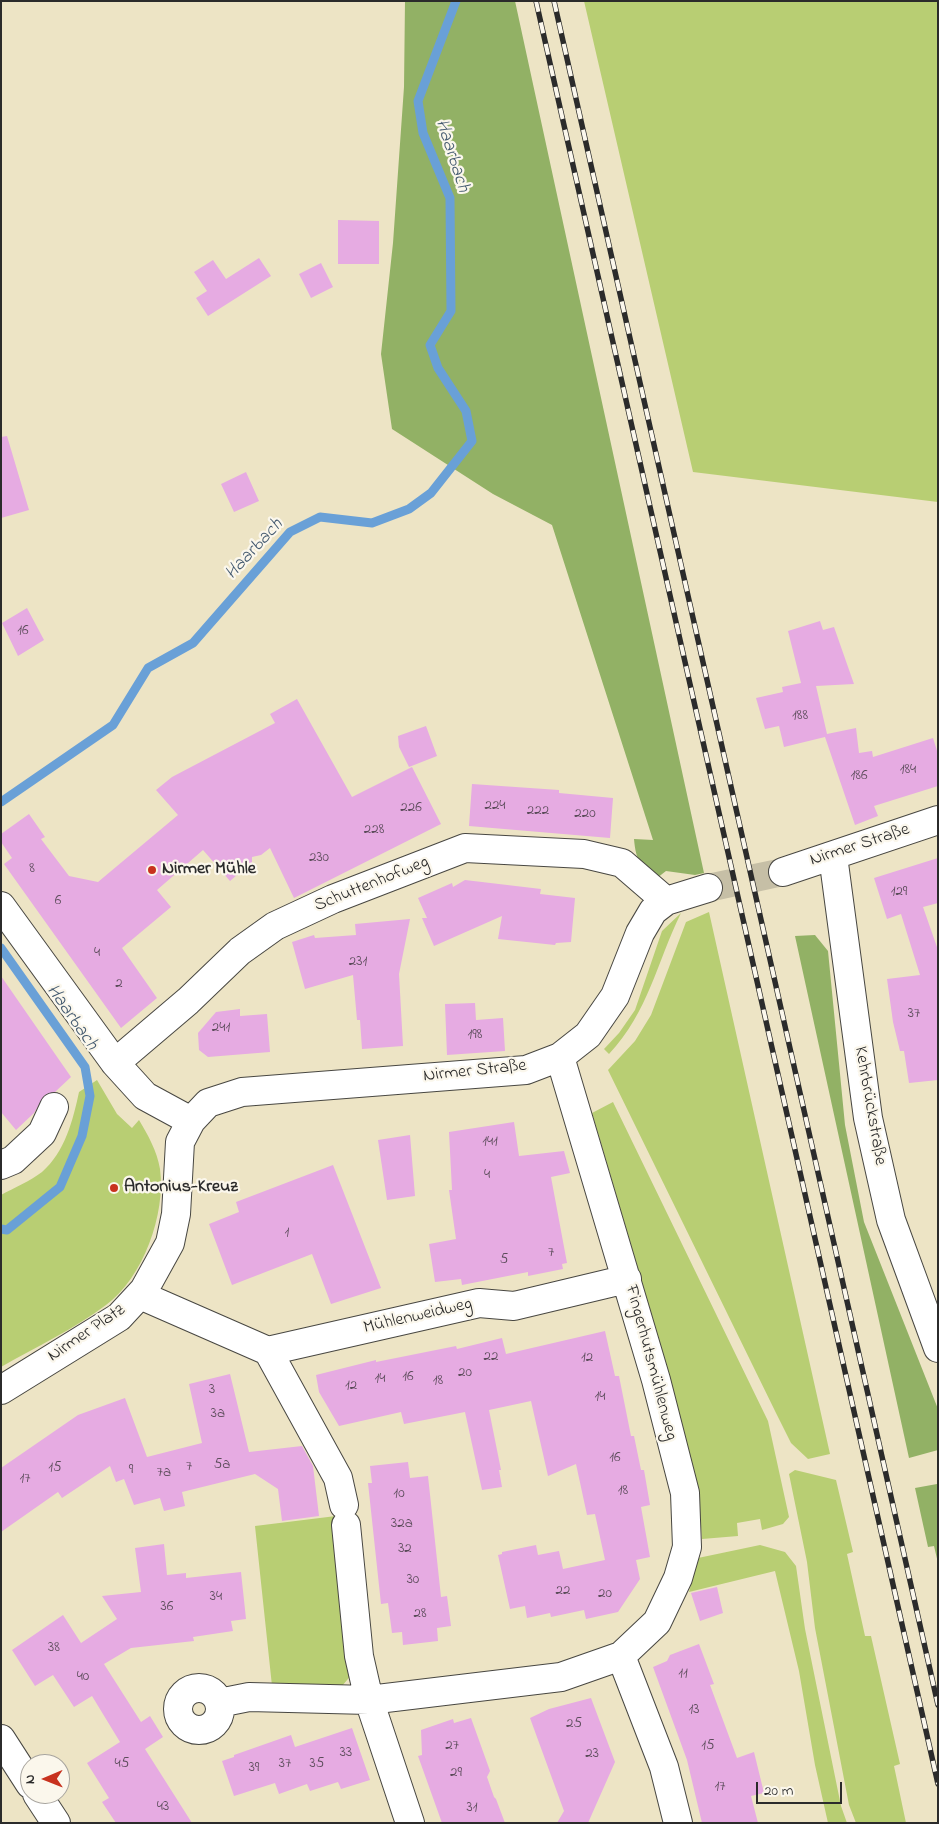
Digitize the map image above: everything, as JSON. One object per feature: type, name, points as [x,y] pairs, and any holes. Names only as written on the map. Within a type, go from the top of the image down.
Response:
[{"type":"street","name":"Nirmer Straße","points":[[783,872],[938,820]]},
{"type":"street","name":"Schuttenhofweg","points":[[115,1063],[188,1001],[240,951],[275,926],[333,899],[464,848],[584,854],[622,863],[666,901]]},
{"type":"street","name":"Kehrbrückstraße","points":[[833,856],[868,1118],[891,1220],[938,1348]]},
{"type":"street","name":"Nirmer Straße","points":[[191,1121],[208,1103],[242,1092],[526,1070],[560,1057],[588,1036],[601,1017],[622,980],[640,933],[652,911],[666,901],[708,888]]},
{"type":"street","points":[[1,906],[115,1063],[145,1096],[191,1121]]},
{"type":"street","name":"Fingerhutsmühlenweg","points":[[220,1703],[249,1697],[368,1700],[561,1677],[621,1656],[657,1622],[678,1578],[687,1547],[685,1493],[656,1380],[560,1057]]},
{"type":"street","points":[[1,1165],[12,1160],[42,1134],[54,1107]]},
{"type":"street","name":"Nirmer Platz","points":[[1,1390],[118,1317],[140,1295],[160,1264],[170,1243],[176,1214],[180,1142],[191,1121]]},
{"type":"street","name":"Mühlenweidweg","points":[[268,1351],[479,1303],[514,1306],[627,1279]]},
{"type":"street","points":[[140,1295],[268,1351],[338,1478],[345,1515],[359,1656],[368,1700],[410,1823]]},
{"type":"street","points":[[621,1656],[664,1767],[678,1823]]},
{"type":"street","points":[[1,1739],[20,1768]]},
{"type":"street","points":[[44,1804],[56,1823]]},
{"type":"green space","points":[[405,1],[515,1],[704,873],[695,875],[666,871],[657,878],[643,866],[638,858],[634,839],[653,840],[552,525],[493,494],[392,429],[381,354],[393,243],[404,87]]},
{"type":"green space","points":[[584,1],[938,1],[938,502],[693,472]]},
{"type":"green space","points":[[709,912],[830,1454],[808,1459],[791,1443],[608,1070],[635,1041],[651,1015],[686,922]]},
{"type":"green space","points":[[681,913],[643,1004],[623,1038],[609,1054],[604,1049],[619,1033],[635,1010],[662,931]]},
{"type":"green space","points":[[815,935],[828,951],[845,1125],[864,1222],[938,1409],[938,1450],[909,1458],[795,936]]},
{"type":"green space","points":[[97,1080],[117,1114],[132,1128],[139,1120],[157,1156],[161,1187],[155,1225],[149,1244],[131,1279],[106,1305],[68,1330],[1,1367],[1,1195],[42,1172],[50,1164],[67,1135],[79,1092]]},
{"type":"green space","points":[[613,1102],[768,1421],[789,1517],[783,1524],[762,1530],[760,1519],[737,1523],[738,1536],[702,1539],[698,1491],[670,1377],[592,1113]]},
{"type":"green space","points":[[795,1470],[836,1480],[853,1552],[847,1554],[865,1636],[871,1636],[900,1764],[894,1766],[906,1823],[856,1823],[849,1805],[815,1628],[807,1562],[789,1474]]},
{"type":"green space","points":[[937,1484],[938,1563],[934,1546],[928,1547],[915,1488]]},
{"type":"green space","points":[[336,1516],[353,1673],[342,1686],[272,1686],[255,1526]]},
{"type":"green space","points":[[760,1545],[785,1552],[796,1566],[805,1629],[841,1806],[847,1823],[828,1823],[815,1765],[799,1671],[775,1571],[689,1592],[698,1558]]},
{"type":"building","points":[[338,220],[379,221],[379,264],[338,264]]},
{"type":"building","points":[[259,258],[271,276],[208,316],[196,298],[207,291],[194,272],[213,260],[226,279]]},
{"type":"building","points":[[321,263],[333,287],[311,298],[299,274]]},
{"type":"building","points":[[7,436],[29,510],[1,518],[1,437]]},
{"type":"building","points":[[246,472],[259,501],[234,512],[221,484]]},
{"type":"building","points":[[27,608],[44,640],[18,656],[2,623]]},
{"type":"building","points":[[820,621],[823,630],[834,627],[854,684],[816,686],[827,734],[856,728],[859,753],[872,751],[873,757],[933,738],[938,754],[938,786],[874,806],[878,816],[855,825],[825,737],[784,747],[779,726],[765,729],[756,698],[783,692],[782,687],[801,683],[788,631]]},
{"type":"building","points":[[297,699],[352,797],[412,767],[441,824],[294,898],[270,848],[261,855],[252,857],[252,862],[230,881],[203,850],[157,890],[171,907],[122,948],[157,998],[121,1028],[4,864],[12,858],[1,842],[1,834],[29,814],[45,837],[41,839],[69,876],[98,882],[178,815],[156,790],[172,777],[275,723],[270,714]]},
{"type":"building","points":[[426,726],[437,756],[409,767],[399,747],[398,736]]},
{"type":"building","points":[[472,784],[559,790],[559,793],[613,798],[610,838],[469,826]]},
{"type":"building","points":[[938,858],[938,903],[923,907],[938,950],[938,1080],[909,1083],[904,1051],[900,1051],[893,1022],[887,979],[920,975],[901,914],[887,919],[874,878]]},
{"type":"building","points":[[465,880],[541,889],[540,894],[575,898],[571,942],[556,943],[555,945],[498,939],[502,916],[434,946],[422,918],[427,918],[418,898],[452,883],[453,887]]},
{"type":"building","points":[[410,919],[399,974],[403,1046],[362,1049],[360,1020],[357,1020],[353,975],[305,989],[292,942],[314,935],[315,938],[356,935],[355,924]]},
{"type":"building","points":[[1,976],[71,1077],[55,1092],[45,1095],[34,1113],[16,1130],[1,1112]]},
{"type":"building","points":[[475,1003],[476,1020],[503,1018],[505,1051],[447,1055],[445,1004]]},
{"type":"building","points":[[240,1009],[240,1016],[267,1014],[270,1052],[208,1057],[199,1050],[198,1033],[216,1012]]},
{"type":"building","points":[[514,1122],[519,1156],[564,1151],[570,1173],[551,1177],[567,1263],[562,1264],[563,1269],[528,1276],[528,1272],[462,1285],[461,1279],[435,1282],[429,1244],[456,1239],[449,1190],[452,1190],[449,1132]]},
{"type":"building","points":[[410,1135],[415,1196],[387,1200],[378,1140]]},
{"type":"building","points":[[333,1165],[381,1288],[331,1304],[312,1254],[232,1285],[209,1224],[239,1212],[236,1202]]},
{"type":"building","points":[[605,1331],[615,1376],[619,1376],[631,1436],[634,1436],[641,1470],[644,1470],[650,1505],[641,1507],[650,1557],[636,1560],[640,1579],[618,1612],[586,1619],[584,1610],[551,1617],[550,1613],[527,1618],[525,1606],[510,1609],[498,1555],[502,1554],[502,1552],[536,1545],[538,1555],[559,1551],[563,1569],[605,1560],[595,1514],[587,1515],[576,1464],[548,1476],[531,1401],[489,1410],[501,1470],[499,1470],[502,1487],[482,1490],[465,1412],[404,1424],[401,1412],[339,1426],[319,1392],[316,1375],[376,1360],[376,1362],[456,1346],[457,1349],[502,1338],[506,1354]]},
{"type":"building","points":[[230,1374],[249,1452],[302,1446],[313,1466],[319,1516],[282,1521],[278,1489],[255,1474],[182,1492],[185,1506],[164,1511],[160,1498],[134,1505],[124,1479],[116,1482],[110,1466],[62,1498],[58,1492],[1,1532],[1,1468],[78,1415],[125,1398],[147,1457],[202,1443],[189,1384]]},
{"type":"building","points":[[408,1462],[410,1478],[428,1476],[441,1597],[447,1596],[451,1626],[437,1628],[438,1641],[403,1645],[402,1632],[392,1633],[388,1603],[381,1604],[368,1483],[372,1483],[370,1466]]},
{"type":"building","points":[[164,1544],[167,1575],[186,1573],[186,1578],[241,1572],[246,1619],[231,1621],[233,1631],[193,1637],[194,1641],[131,1648],[104,1664],[141,1722],[150,1716],[163,1737],[145,1749],[192,1823],[116,1823],[102,1802],[109,1798],[87,1763],[120,1742],[92,1696],[74,1707],[53,1675],[35,1686],[12,1650],[63,1615],[81,1643],[117,1619],[102,1596],[141,1592],[135,1548]]},
{"type":"building","points":[[717,1587],[723,1613],[700,1621],[691,1593]]},
{"type":"building","points":[[699,1644],[714,1684],[710,1685],[737,1758],[754,1752],[764,1793],[751,1796],[758,1823],[702,1823],[687,1760],[653,1667],[667,1661],[670,1655]]},
{"type":"building","points":[[591,1698],[615,1762],[588,1823],[557,1823],[564,1811],[530,1718],[549,1709]]},
{"type":"building","points":[[471,1718],[490,1771],[487,1777],[505,1823],[442,1823],[418,1756],[422,1755],[421,1730],[453,1719],[454,1723]]},
{"type":"building","points":[[352,1728],[370,1780],[341,1789],[338,1782],[310,1791],[307,1784],[279,1794],[275,1783],[234,1796],[222,1761],[291,1735],[295,1747]]},
{"type":"waterway","name":"Haarbach","points":[[1,802],[113,725],[148,668],[193,643],[290,532],[320,517],[372,523],[409,509],[431,493],[472,441],[466,411],[438,368],[430,345],[451,311],[450,198],[423,133],[418,101],[456,1]]},
{"type":"waterway","name":"Haarbach","points":[[1,948],[85,1067],[90,1096],[82,1136],[60,1187],[7,1230],[1,1229]]},
{"type":"tunnel","points":[[708,888],[783,872]]},
{"type":"railway","points":[[536,1],[938,1784]]},
{"type":"railway","points":[[554,1],[938,1705]]},
{"type":"place","name":"Nirmer Mühle","points":[[152,870]]},
{"type":"place","name":"Antonius-Kreuz","points":[[114,1188]]}]
